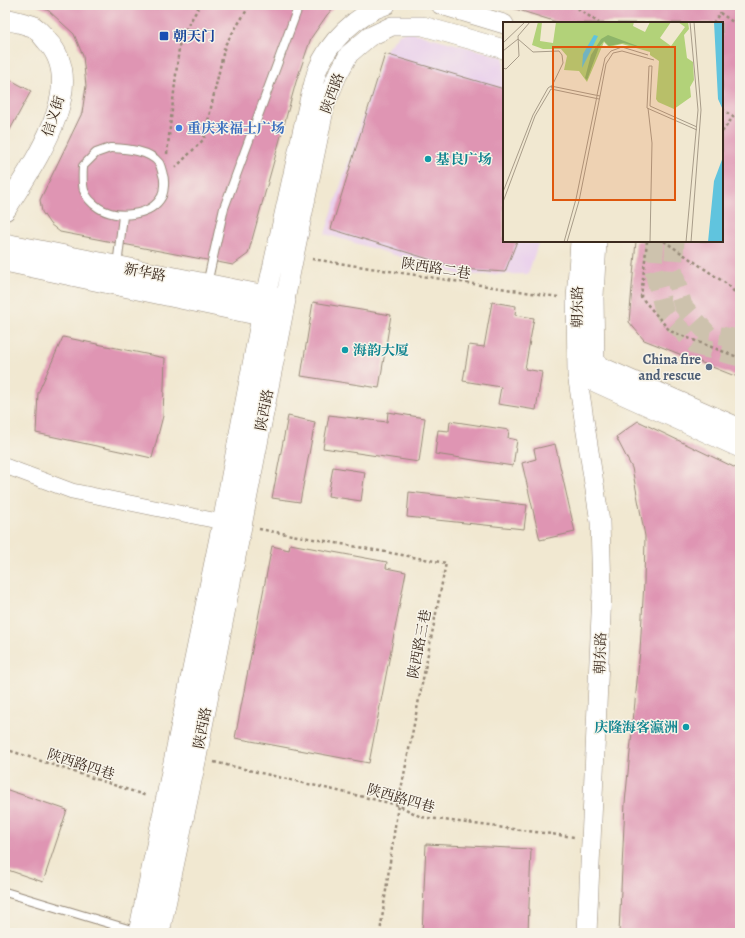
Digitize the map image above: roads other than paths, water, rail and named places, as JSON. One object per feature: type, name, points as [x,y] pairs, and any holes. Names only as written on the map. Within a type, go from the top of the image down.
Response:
[{"type":"main road","name":"信义街","points":[[5,19],[33,26],[55,49],[62,75],[61,101],[51,132],[5,210]]},
{"type":"main road","name":"新华路","points":[[5,244],[207,284],[273,308]]},
{"type":"main road","name":"新华路","points":[[5,261],[273,308]]},
{"type":"main road","name":"陕西路","points":[[159,933],[232,524],[273,308]]},
{"type":"main road","name":"陕西路","points":[[139,933],[232,524]]},
{"type":"street","name":"陕西路","points":[[273,308],[309,101],[318,70],[334,43],[354,22],[374,9],[386,5]]},
{"type":"street","points":[[442,5],[503,24]]},
{"type":"street","name":"陕西路","points":[[273,308],[294,256],[325,105],[337,76],[349,54],[369,37],[392,26],[422,26],[503,49]]},
{"type":"street","name":"朝东路","points":[[580,242],[576,299],[577,374],[600,522],[602,584],[587,933]]},
{"type":"street","name":"朝东路","points":[[595,364],[594,297],[597,242]]},
{"type":"street","points":[[577,374],[595,364],[740,428]]},
{"type":"street","points":[[577,374],[740,448]]},
{"type":"street","points":[[5,466],[72,491],[232,524]]},
{"type":"lane","points":[[207,284],[224,208],[300,5]]},
{"type":"lane","points":[[110,148],[130,150],[149,156],[159,164],[164,179],[162,196],[141,213],[123,216],[107,213],[90,202],[82,187],[83,166],[96,153],[110,148]]},
{"type":"lane","points":[[116,266],[123,216]]},
{"type":"lane","points":[[5,892],[139,933]]},
{"type":"tunnel","points":[[655,242],[653,268],[665,314],[697,346],[740,357]]},
{"type":"tunnel","points":[[675,242],[673,270],[683,306],[708,334],[740,339]]},
{"type":"place","name":"朝天门","points":[[164,36]]},
{"type":"place","name":"重庆来福士广场","points":[[179,128]]},
{"type":"place","name":"基良广场","points":[[428,159]]},
{"type":"place","name":"海韵大厦","points":[[345,350]]},
{"type":"place","name":"China fire and rescue","points":[[709,367]]},
{"type":"place","name":"庆隆海客瀛洲","points":[[686,727]]}]
